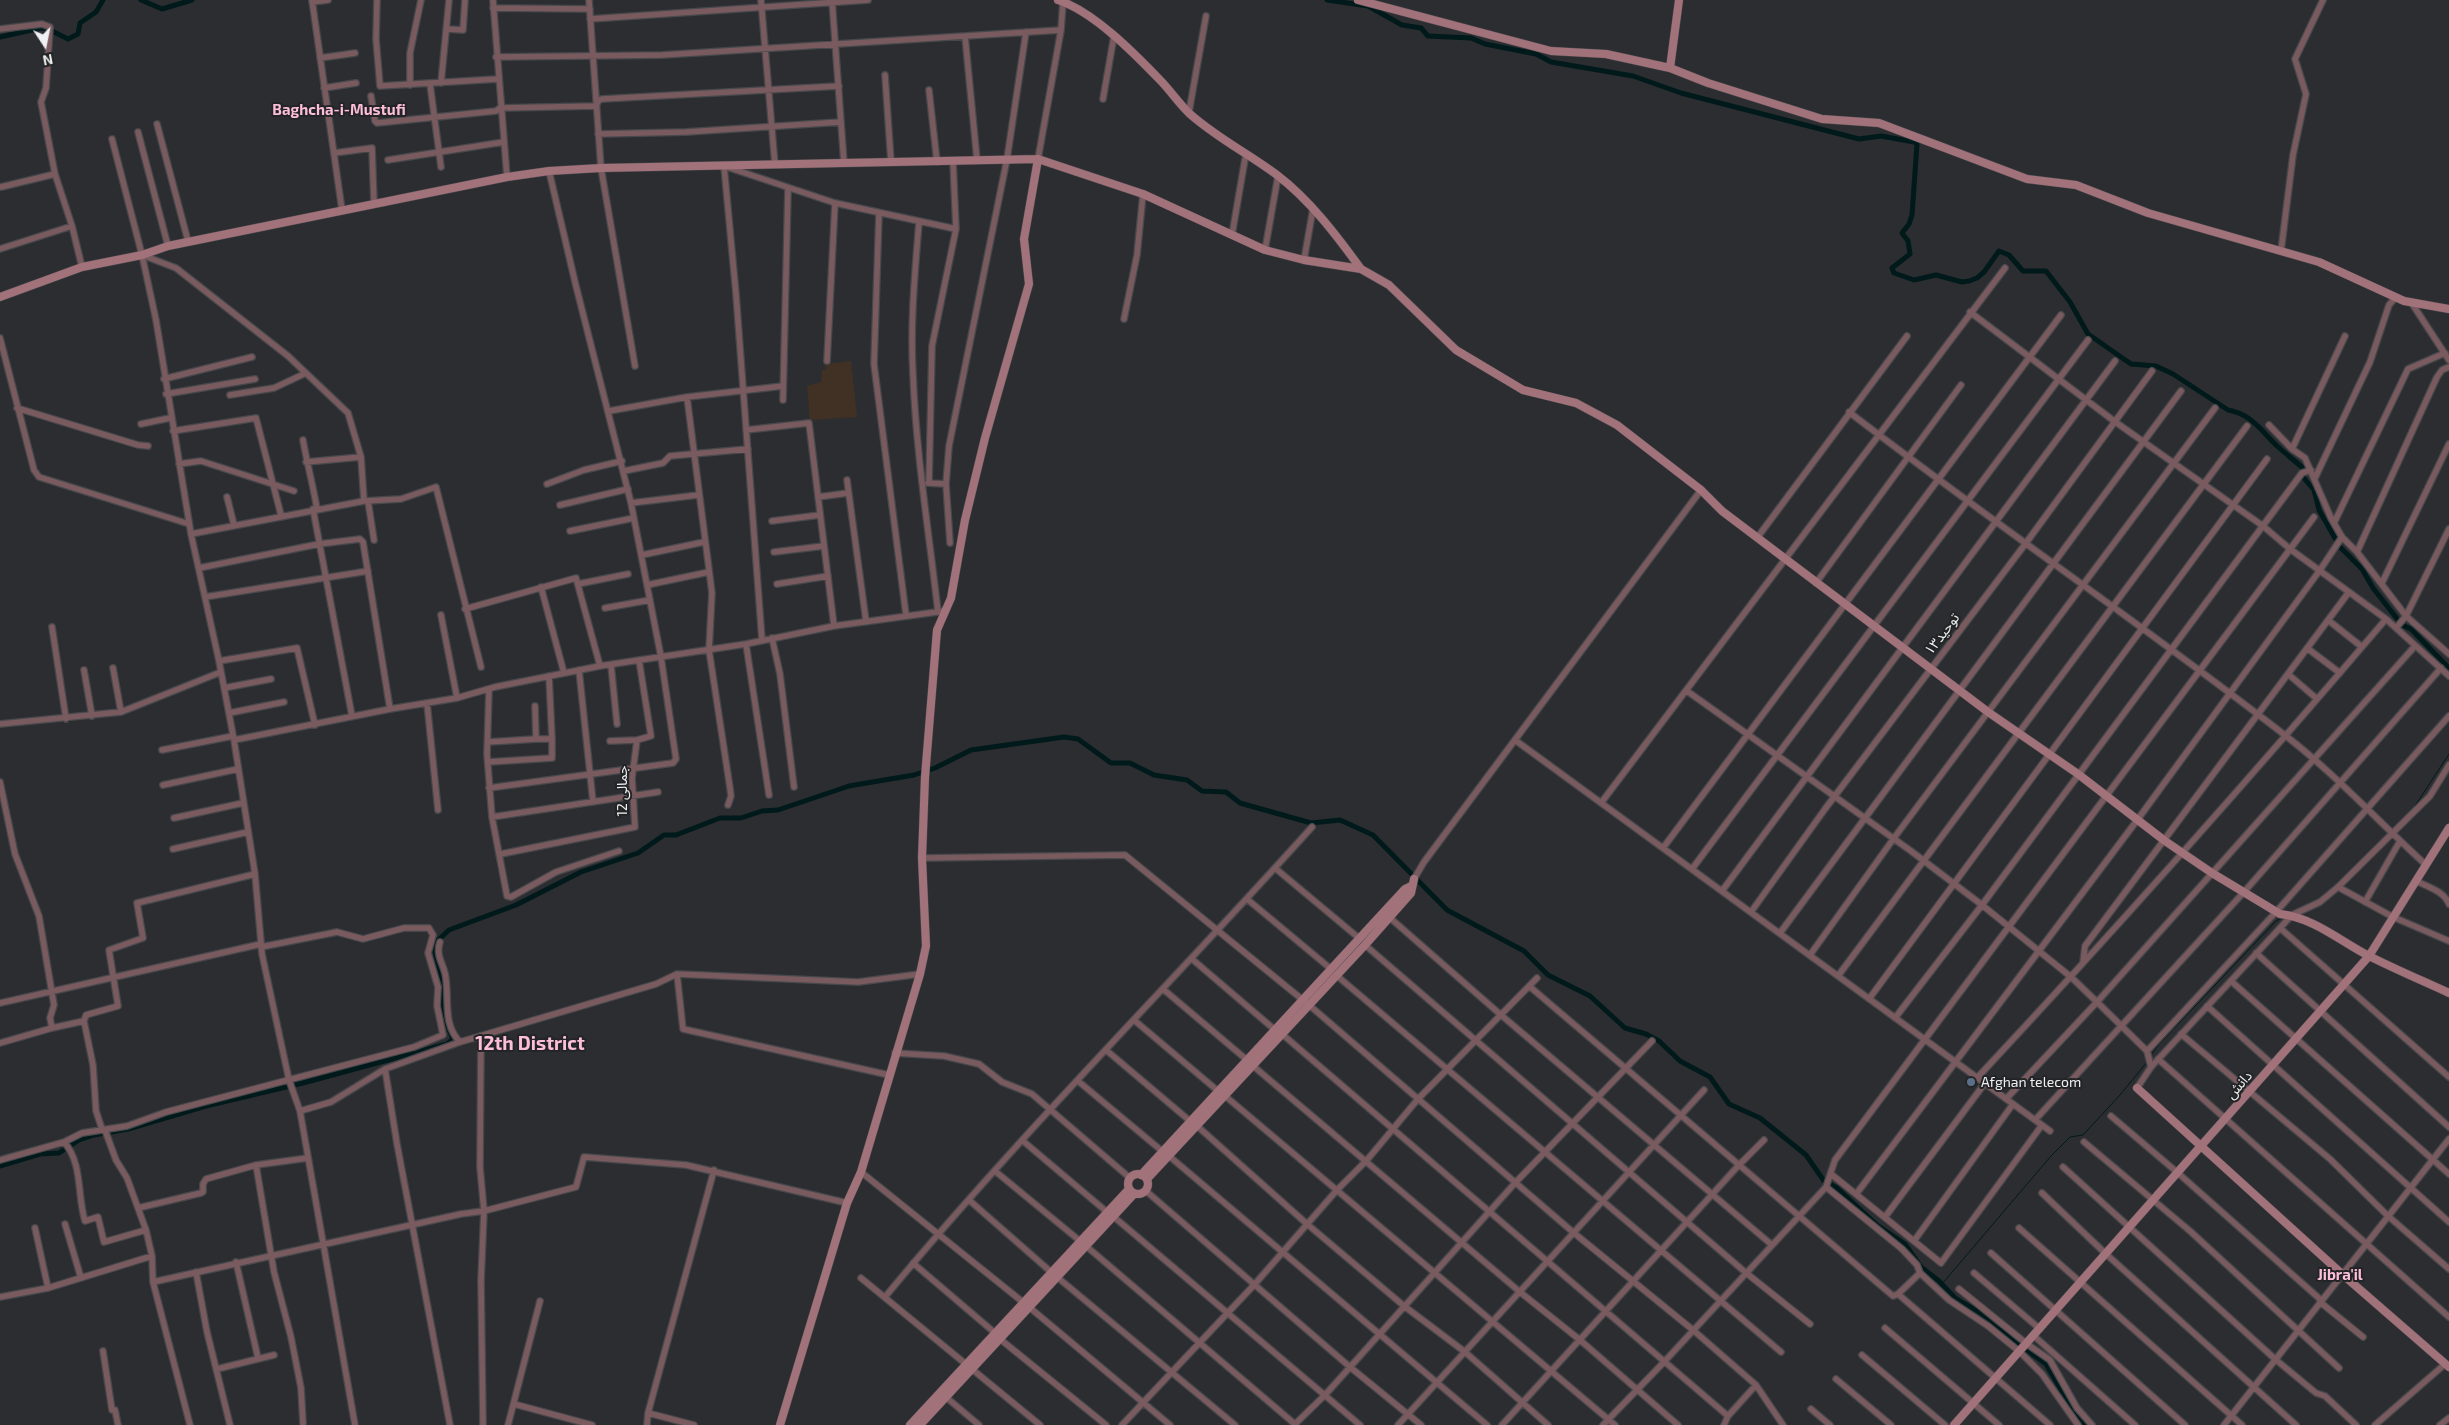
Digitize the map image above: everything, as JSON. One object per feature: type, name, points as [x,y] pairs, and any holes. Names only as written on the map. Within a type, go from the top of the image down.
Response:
[{"type":"street","points":[[328,0],[312,1],[342,210]]},
{"type":"street","points":[[378,0],[376,39],[380,86],[498,79]]},
{"type":"street","points":[[410,85],[410,54],[420,0]]},
{"type":"street","points":[[442,83],[449,0]]},
{"type":"street","points":[[447,29],[463,30],[464,0]]},
{"type":"street","points":[[493,0],[500,108],[507,177]]},
{"type":"street","points":[[589,0],[601,168],[636,366]]},
{"type":"street","points":[[761,0],[774,165]]},
{"type":"street","points":[[590,20],[832,1],[868,0]]},
{"type":"street","points":[[1358,0],[1551,51],[1606,54],[1670,68],[1822,119],[1879,123],[2027,179],[2076,184],[2148,213],[2319,262],[2396,297],[2411,302],[2449,309]]},
{"type":"street","points":[[1670,68],[1679,0]]},
{"type":"street","points":[[2281,251],[2293,155],[2306,94],[2295,59],[2323,0]]},
{"type":"street","points":[[832,1],[844,163]]},
{"type":"street","points":[[162,750],[315,726],[352,716],[457,698],[489,688],[600,666],[746,644],[834,626],[941,611],[951,598],[965,520],[984,438],[1029,284],[1024,239],[1062,30],[1061,1]]},
{"type":"street","points":[[1061,1],[1095,21],[1114,36],[1160,79],[1189,112],[1222,140],[1278,176],[1313,209],[1362,269],[1389,285],[1456,350],[1523,390],[1576,403],[1617,425],[1701,490],[1722,511],[1845,605],[1988,712],[2049,753],[2165,841],[2212,873],[2278,913],[2292,915],[2325,930],[2370,956],[2449,993]]},
{"type":"street","points":[[493,8],[590,8]]},
{"type":"street","points":[[1189,112],[1206,16]]},
{"type":"street","points":[[0,29],[42,24],[50,27],[46,88],[41,102],[55,174],[72,226],[82,267]]},
{"type":"street","points":[[496,57],[593,58],[1062,30]]},
{"type":"street","points":[[950,543],[946,484],[949,446],[1007,159],[1026,32]]},
{"type":"street","points":[[965,36],[977,160]]},
{"type":"street","points":[[1103,99],[1114,36]]},
{"type":"street","points":[[320,58],[355,53]]},
{"type":"street","points":[[885,75],[891,162]]},
{"type":"street","points":[[324,88],[356,83]]},
{"type":"street","points":[[430,84],[441,167]]},
{"type":"street","points":[[596,106],[599,100],[602,99],[839,86]]},
{"type":"street","points":[[929,90],[937,162]]},
{"type":"street","points":[[371,96],[376,123],[496,112],[500,108],[596,106]]},
{"type":"street","points":[[598,134],[841,122]]},
{"type":"street","points":[[158,124],[188,242]]},
{"type":"street","points":[[138,132],[168,246]]},
{"type":"street","points":[[112,139],[142,255],[156,320],[166,394],[190,534],[206,598],[234,738],[255,874],[261,945],[289,1080],[300,1112],[325,1244],[355,1425]]},
{"type":"street","points":[[388,160],[504,142]]},
{"type":"street","points":[[334,153],[372,148],[374,204]]},
{"type":"street","points":[[0,297],[82,267],[142,255],[168,246],[507,177],[550,171],[601,168],[1007,159],[1038,159],[1143,194],[1265,250],[1304,260],[1362,269]]},
{"type":"street","points":[[1232,235],[1245,159]]},
{"type":"street","points":[[926,483],[932,346],[956,229],[953,161]]},
{"type":"street","points":[[724,166],[788,189],[835,203],[956,229]]},
{"type":"street","points":[[724,166],[736,294],[762,640]]},
{"type":"street","points":[[489,788],[675,762],[661,657],[642,555],[622,461],[576,286],[550,171]]},
{"type":"street","points":[[1,187],[55,174]]},
{"type":"street","points":[[1265,250],[1278,176]]},
{"type":"street","points":[[783,400],[788,189]]},
{"type":"street","points":[[1124,319],[1138,247],[1143,194]]},
{"type":"street","points":[[827,361],[835,203]]},
{"type":"street","points":[[1304,260],[1313,209]]},
{"type":"street","points":[[879,213],[874,364],[906,615]]},
{"type":"street","points":[[780,1425],[847,1203],[861,1172],[920,974],[926,946],[922,858],[925,777],[937,630],[941,611],[913,374],[912,331],[919,222]]},
{"type":"street","points":[[0,249],[72,226]]},
{"type":"street","points":[[142,255],[176,268],[288,356],[351,417],[361,457],[366,501],[374,540]]},
{"type":"street","points":[[1601,803],[2005,268]]},
{"type":"street","points":[[2315,478],[2370,362],[2389,305],[2396,297]]},
{"type":"street","points":[[2411,302],[2449,360]]},
{"type":"street","points":[[1970,312],[2114,421],[2174,462],[2232,506],[2264,526],[2290,549],[2386,619],[2449,676]]},
{"type":"street","points":[[1663,848],[2061,315]]},
{"type":"street","points":[[1757,538],[1906,336]]},
{"type":"street","points":[[2292,449],[2345,336]]},
{"type":"street","points":[[0,338],[34,470],[39,477],[189,524]]},
{"type":"street","points":[[1692,869],[2088,340]]},
{"type":"street","points":[[2334,524],[2408,369],[2445,353]]},
{"type":"street","points":[[164,379],[252,357]]},
{"type":"street","points":[[1722,891],[2115,361]]},
{"type":"street","points":[[2357,552],[2437,377],[2442,370],[2449,366]]},
{"type":"street","name":"توحید۱۳","points":[[1752,912],[1834,798],[2026,543],[2152,371]]},
{"type":"street","points":[[230,395],[274,388],[306,373]]},
{"type":"street","points":[[166,394],[255,379]]},
{"type":"street","points":[[1816,583],[1962,385]]},
{"type":"street","points":[[609,411],[687,396],[783,386]]},
{"type":"street","points":[[1780,933],[2181,391]]},
{"type":"street","points":[[687,396],[698,495],[712,593],[709,650],[731,796],[728,805]]},
{"type":"street","points":[[18,408],[138,445],[148,446]]},
{"type":"street","points":[[1810,955],[1894,838],[2084,586],[2215,408]]},
{"type":"street","points":[[1849,412],[1967,503],[2026,543],[2286,736],[2340,782],[2367,807],[2391,834],[2425,864]]},
{"type":"street","points":[[141,424],[170,418]]},
{"type":"street","points":[[173,431],[256,418],[281,515]]},
{"type":"street","points":[[746,430],[809,423],[834,626]]},
{"type":"street","points":[[2269,425],[2292,449],[2305,458],[2334,524],[2342,537],[2357,552],[2406,616],[2449,654]]},
{"type":"street","points":[[1838,976],[2247,426]]},
{"type":"street","points":[[303,440],[306,462],[312,475],[319,544],[352,716]]},
{"type":"street","points":[[2382,583],[2449,444]]},
{"type":"street","points":[[624,471],[663,462],[670,456],[748,449]]},
{"type":"street","points":[[306,462],[361,457]]},
{"type":"street","points":[[1869,999],[2049,753],[2143,630],[2267,459]]},
{"type":"street","points":[[547,484],[584,470],[622,461]]},
{"type":"street","points":[[179,464],[201,462],[294,491]]},
{"type":"street","points":[[1895,1018],[1982,905],[2302,473],[2311,470]]},
{"type":"street","points":[[847,480],[866,621]]},
{"type":"street","points":[[926,483],[946,484]]},
{"type":"street","points":[[190,534],[315,509],[366,501],[402,499],[436,486],[481,668]]},
{"type":"street","points":[[560,505],[628,489]]},
{"type":"street","points":[[1362,942],[1411,893],[1413,883],[1424,862],[1701,490]]},
{"type":"street","points":[[818,497],[848,493]]},
{"type":"street","points":[[631,503],[698,495]]},
{"type":"street","points":[[226,497],[234,525]]},
{"type":"street","points":[[772,520],[820,514]]},
{"type":"street","points":[[1603,1425],[1664,1362],[1826,1186],[1836,1160],[2314,517]]},
{"type":"street","points":[[570,531],[634,518]]},
{"type":"street","points":[[2396,628],[2406,616],[2449,529]]},
{"type":"street","points":[[1858,1193],[2138,819],[2336,549],[2342,537]]},
{"type":"street","points":[[199,568],[319,544],[360,539],[368,571],[390,709]]},
{"type":"street","points":[[642,555],[704,542]]},
{"type":"street","points":[[774,552],[824,546]]},
{"type":"street","points":[[206,598],[368,571]]},
{"type":"street","points":[[647,585],[709,572]]},
{"type":"street","points":[[578,584],[628,574]]},
{"type":"street","points":[[777,584],[828,576]]},
{"type":"street","points":[[465,609],[576,578],[600,666]]},
{"type":"street","points":[[541,588],[564,673]]},
{"type":"street","points":[[2083,963],[2085,946],[2165,841],[2348,592]]},
{"type":"street","points":[[605,608],[650,600]]},
{"type":"street","points":[[440,615],[457,698]]},
{"type":"street","points":[[1977,1078],[2071,977],[2286,736],[2386,619]]},
{"type":"street","points":[[2328,620],[2362,646]]},
{"type":"street","points":[[52,627],[66,719]]},
{"type":"street","points":[[772,638],[780,674],[794,787]]},
{"type":"street","points":[[746,644],[769,795]]},
{"type":"street","points":[[2006,1099],[2097,1002],[2415,646]]},
{"type":"street","points":[[219,661],[297,648],[300,652],[315,726]]},
{"type":"street","points":[[2307,648],[2340,673]]},
{"type":"street","points":[[610,741],[649,738],[652,734],[639,660]]},
{"type":"street","points":[[611,665],[617,724]]},
{"type":"street","points":[[113,668],[121,712]]},
{"type":"street","points":[[2035,1120],[2244,892],[2441,668]]},
{"type":"street","points":[[84,670],[92,716]]},
{"type":"street","points":[[579,670],[593,802]]},
{"type":"street","points":[[0,724],[66,719],[121,712],[221,672]]},
{"type":"street","points":[[2288,674],[2317,699]]},
{"type":"street","points":[[488,762],[552,758],[549,676]]},
{"type":"street","points":[[224,688],[271,679]]},
{"type":"street","points":[[489,688],[489,788],[492,817],[509,897],[556,872],[618,851]]},
{"type":"street","points":[[1686,691],[1834,798],[1894,838],[1982,905],[2071,977],[2147,1051],[2150,1067]]},
{"type":"street","points":[[229,713],[284,702]]},
{"type":"street","points":[[427,703],[438,810]]},
{"type":"street","points":[[535,706],[536,739]]},
{"type":"street","points":[[2147,1051],[2278,913],[2367,807],[2449,716]]},
{"type":"street","points":[[488,742],[552,739]]},
{"type":"street","name":"جمالی 12","points":[[501,854],[634,828],[632,796],[637,740]]},
{"type":"street","points":[[1515,740],[2050,1131]]},
{"type":"street","points":[[2375,1425],[2447,1366],[2342,1274],[2137,1088],[2150,1067],[2292,915],[2320,902],[2338,887],[2430,796],[2449,765]]},
{"type":"street","points":[[163,785],[238,769]]},
{"type":"street","points":[[0,782],[15,854],[40,916],[54,1005],[50,1018],[52,1028]]},
{"type":"street","points":[[492,817],[658,792]]},
{"type":"street","points":[[174,818],[243,803]]},
{"type":"street","points":[[885,1296],[938,1233],[1106,1050],[1219,931],[1312,827]]},
{"type":"street","points":[[173,849],[248,832]]},
{"type":"street","name":"دانش","points":[[1954,1425],[1997,1379],[2152,1199],[2250,1092],[2296,1036],[2370,956],[2425,864],[2448,832]]},
{"type":"street","points":[[2365,902],[2400,841]]},
{"type":"street","points":[[922,858],[1125,855],[1306,1002],[1515,1183],[1693,1330],[1756,1385],[1783,1425]]},
{"type":"street","points":[[1275,868],[1474,1041],[1630,1171],[1745,1272],[1810,1324]]},
{"type":"street","points":[[190,1425],[153,1282],[152,1256],[146,1230],[127,1178],[116,1160],[96,1110],[92,1065],[84,1021],[86,1015],[118,1006],[109,950],[143,938],[138,903],[255,874]]},
{"type":"street","points":[[2416,881],[2447,898],[2449,904]]},
{"type":"street","points":[[1144,1177],[1362,942],[1405,889],[1413,883]]},
{"type":"street","points":[[2338,887],[2393,917],[2449,941]]},
{"type":"street","points":[[1247,900],[1781,1352]]},
{"type":"street","points":[[1389,917],[1501,1016],[1772,1245]]},
{"type":"street","points":[[0,1003],[261,945],[337,932],[364,940],[404,928],[428,928],[433,935],[428,953],[438,987],[437,1006],[443,1035],[414,1047],[166,1112],[127,1126],[104,1132],[82,1133],[64,1142],[0,1160]]},
{"type":"street","points":[[2280,928],[2449,1077]]},
{"type":"street","points":[[440,942],[437,950],[446,977],[447,1014],[455,1036],[460,1042]]},
{"type":"street","points":[[2256,954],[2449,1127]]},
{"type":"street","points":[[1192,959],[1728,1416]]},
{"type":"street","points":[[300,1112],[330,1102],[385,1069],[460,1042],[656,984],[677,974],[858,982],[920,974]]},
{"type":"street","points":[[677,974],[683,1029],[889,1075]]},
{"type":"street","points":[[1122,1425],[1198,1342],[1254,1285],[1337,1190],[1393,1131],[1418,1099],[1537,978]]},
{"type":"street","points":[[2231,980],[2449,1174]]},
{"type":"street","points":[[1529,986],[1680,1117],[1893,1296],[1898,1294],[1920,1273]]},
{"type":"street","points":[[1163,990],[1367,1160],[1678,1425]]},
{"type":"street","points":[[2207,1006],[2449,1222]]},
{"type":"street","points":[[1134,1020],[1615,1425]]},
{"type":"street","points":[[0,1043],[84,1021]]},
{"type":"street","points":[[2181,1034],[2330,1159],[2388,1216],[2449,1269]]},
{"type":"street","points":[[481,1036],[480,1168],[484,1211],[481,1281],[483,1425]]},
{"type":"street","points":[[995,1171],[1295,1425],[1325,1395],[1515,1183],[1652,1041]]},
{"type":"street","points":[[1106,1050],[1193,1123],[1307,1224],[1404,1306],[1465,1352],[1548,1425]]},
{"type":"street","points":[[895,1053],[944,1056],[979,1064],[1002,1082],[1032,1094],[1130,1178]]},
{"type":"street","points":[[2158,1059],[2449,1317]]},
{"type":"street","points":[[385,1069],[450,1425]]},
{"type":"street","points":[[1078,1081],[1488,1425]]},
{"type":"street","points":[[1885,1217],[1984,1083]]},
{"type":"street","points":[[1398,1425],[1704,1090]]},
{"type":"street","points":[[1914,1241],[2013,1104]]},
{"type":"street","points":[[2111,1116],[2178,1172],[2320,1301],[2363,1337]]},
{"type":"street","points":[[1831,1174],[1858,1193],[1939,1263],[1943,1262],[2042,1125]]},
{"type":"street","points":[[2224,1425],[2449,1139]]},
{"type":"street","points":[[1502,1425],[1738,1166],[1764,1140]]},
{"type":"street","points":[[1023,1141],[1360,1425]]},
{"type":"street","points":[[64,1142],[70,1150],[78,1175],[85,1221],[98,1217],[102,1239],[105,1242],[146,1230]]},
{"type":"street","points":[[2084,1142],[2152,1199],[2299,1329],[2339,1368]]},
{"type":"street","points":[[153,1282],[236,1262],[413,1226],[461,1214],[484,1211],[576,1187],[584,1156],[686,1165],[714,1170],[847,1203]]},
{"type":"street","points":[[138,1208],[201,1193],[203,1192],[203,1184],[206,1179],[256,1165],[308,1158]]},
{"type":"street","points":[[256,1165],[272,1256],[301,1388],[304,1423]]},
{"type":"street","points":[[2063,1168],[2275,1359],[2316,1393],[2325,1396],[2356,1425]]},
{"type":"street","points":[[647,1425],[648,1413],[714,1170]]},
{"type":"street","points":[[861,1172],[1026,1304],[1170,1425]]},
{"type":"street","points":[[1136,1174],[1144,1177],[1148,1185],[1146,1191],[1140,1195],[1131,1192],[1127,1184],[1130,1178],[1136,1174]]},
{"type":"street","points":[[1826,1186],[1902,1248],[1920,1273],[1949,1300],[1988,1326],[2020,1352],[2042,1374],[2078,1425]]},
{"type":"street","points":[[1146,1191],[1350,1367],[1421,1425]]},
{"type":"street","points":[[910,1425],[970,1366],[1131,1192]]},
{"type":"street","points":[[2042,1193],[2106,1254],[2296,1425]]},
{"type":"street","points":[[969,1200],[1054,1275],[1235,1425]]},
{"type":"street","points":[[65,1224],[81,1278]]},
{"type":"street","points":[[35,1228],[48,1288]]},
{"type":"street","points":[[2019,1228],[2242,1425]]},
{"type":"street","points":[[1991,1254],[2057,1310],[2185,1425]]},
{"type":"street","points":[[0,1297],[48,1288],[152,1256]]},
{"type":"street","points":[[236,1262],[258,1358]]},
{"type":"street","points":[[913,1263],[997,1336],[1106,1425]]},
{"type":"street","points":[[196,1272],[230,1425]]},
{"type":"street","points":[[1974,1273],[2040,1329]]},
{"type":"street","points":[[861,1278],[1040,1425]]},
{"type":"street","points":[[1960,1289],[2027,1344],[2050,1360],[2077,1408],[2092,1425]]},
{"type":"street","points":[[1898,1294],[2050,1425]]},
{"type":"street","points":[[508,1425],[540,1301]]},
{"type":"street","points":[[1885,1328],[1998,1425]]},
{"type":"street","points":[[2034,1336],[2135,1425]]},
{"type":"street","points":[[103,1351],[112,1410],[116,1410],[118,1425]]},
{"type":"street","points":[[217,1369],[274,1355]]},
{"type":"street","points":[[1862,1355],[1945,1425]]},
{"type":"street","points":[[920,1425],[947,1398],[970,1366]]},
{"type":"street","points":[[1836,1378],[1890,1425]]},
{"type":"street","points":[[1724,1425],[1728,1416],[1756,1385]]},
{"type":"street","points":[[947,1398],[979,1425]]},
{"type":"street","points":[[514,1404],[592,1425]]},
{"type":"street","points":[[1812,1409],[1830,1425]]},
{"type":"street","points":[[648,1413],[694,1425]]},
{"type":"street","points":[[2440,1425],[2449,1418]]},
{"type":"shaded area","points":[[851,361],[857,417],[810,420],[807,386],[821,382],[822,370],[826,370],[825,364]]},
{"type":"waterway","points":[[0,37],[41,28],[48,29],[68,39],[78,34],[80,23],[96,12],[103,0]]},
{"type":"waterway","points":[[141,0],[162,9],[192,0]]},
{"type":"waterway","points":[[1327,0],[1368,6],[1402,25],[1421,28],[1428,36],[1471,38],[1485,44],[1536,54],[1551,62],[1633,76],[1681,93],[1859,139],[1881,136],[1914,142],[1917,144],[1912,215],[1909,224],[1902,233],[1908,241],[1910,254],[1892,268],[1894,273],[1914,280],[1936,275],[1962,282],[1969,281],[1977,278],[1984,272],[1999,251],[2009,255],[2023,271],[2046,271],[2070,302],[2088,334],[2131,364],[2156,366],[2173,374],[2228,410],[2244,415],[2304,469],[2303,477],[2314,490],[2319,510],[2340,547],[2362,569],[2373,588],[2402,625],[2411,629],[2449,668]]},
{"type":"waterway","points":[[0,1166],[40,1154],[59,1153],[79,1140],[94,1135],[128,1129],[206,1106],[303,1083],[447,1044],[453,1039],[444,1017],[442,980],[433,945],[449,930],[516,905],[581,872],[638,853],[664,835],[676,835],[720,818],[741,818],[762,811],[778,810],[849,786],[914,775],[935,768],[971,750],[1064,737],[1078,739],[1111,763],[1130,763],[1154,775],[1187,780],[1202,791],[1226,792],[1240,803],[1311,823],[1340,820],[1373,835],[1447,910],[1524,951],[1548,975],[1590,996],[1625,1028],[1646,1034],[1659,1041],[1680,1061],[1710,1077],[1729,1104],[1760,1118],[1806,1155],[1824,1181],[1837,1188],[1877,1225],[1905,1244],[1921,1267],[1939,1281],[1956,1299],[1977,1311],[1994,1326],[2046,1364],[2074,1412],[2084,1425]]},
{"type":"waterway","points":[[2413,809],[2449,754]]},
{"type":"waterway","points":[[2331,889],[2378,843]]},
{"type":"waterway","points":[[2151,1055],[2159,1044],[2276,921],[2283,917]]},
{"type":"waterway","points":[[1942,1284],[2051,1156],[2070,1137],[2083,1135],[2148,1061]]},
{"type":"place","name":"Afghan telecom","points":[[1971,1082]]},
{"type":"district","name":"Baghcha-i-Mustufi","points":[[339,110]]},
{"type":"district","name":"12th District","points":[[530,1044]]},
{"type":"district","name":"Jibra'il","points":[[2340,1275]]}]
